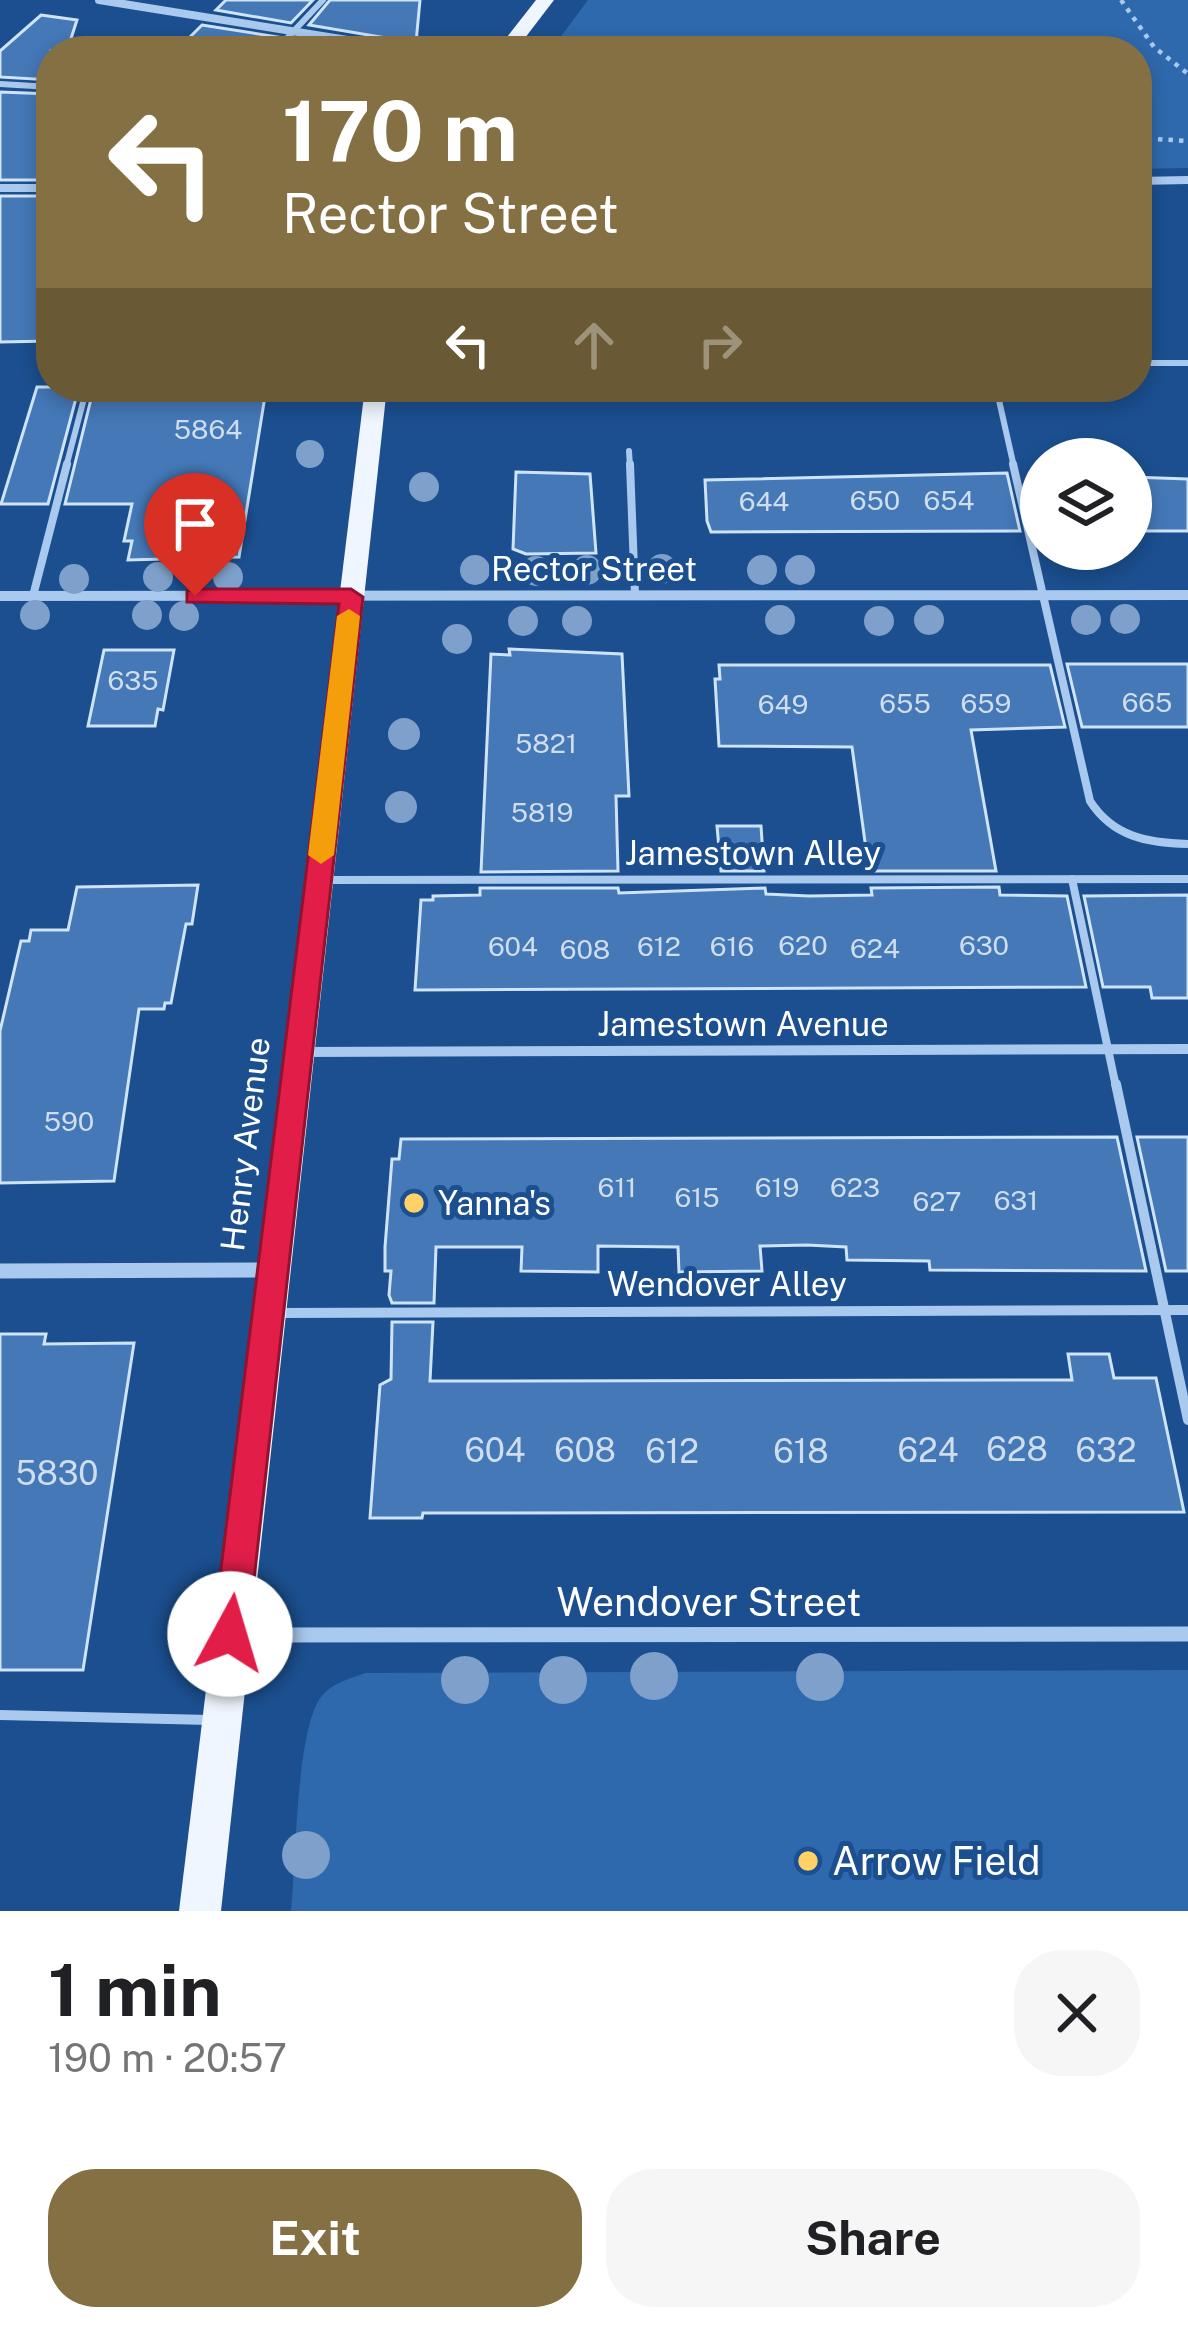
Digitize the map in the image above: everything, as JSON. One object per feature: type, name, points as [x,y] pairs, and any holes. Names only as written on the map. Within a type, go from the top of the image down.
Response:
[{"type":"main road","points":[[516,36],[544,0]]},
{"type":"main road","name":"Henry Avenue","points":[[200,1911],[374,402]]},
{"type":"street","points":[[99,0],[319,36]]},
{"type":"street","points":[[1152,181],[1188,180]]},
{"type":"street","points":[[0,188],[36,188]]},
{"type":"street","name":"Rector Street","points":[[0,596],[1188,595]]},
{"type":"street","name":"Jamestown Avenue","points":[[299,1052],[1188,1049]]},
{"type":"street","points":[[0,1271],[272,1270]]},
{"type":"street","name":"Wendover Street","points":[[230,1634],[1188,1634]]},
{"type":"lane","points":[[289,36],[323,0]]},
{"type":"lane","points":[[0,84],[36,86]]},
{"type":"lane","points":[[1152,363],[1188,363]]},
{"type":"lane","points":[[33,596],[83,402]]},
{"type":"lane","points":[[999,402],[1090,801],[1099,817],[1132,838],[1188,844]]},
{"type":"lane","points":[[629,451],[635,595]]},
{"type":"lane","points":[[1072,879],[1188,1420]]},
{"type":"lane","name":"Jamestown Alley","points":[[318,880],[1188,879]]},
{"type":"lane","name":"Wendover Alley","points":[[266,1313],[1188,1310]]},
{"type":"lane","points":[[0,1715],[221,1720]]},
{"type":"path","points":[[1121,0],[1146,36]]},
{"type":"path","points":[[1152,44],[1188,74]]},
{"type":"path","points":[[1152,139],[1188,141]]},
{"type":"shaded area","points":[[588,0],[1188,0],[1188,168],[1152,169],[1152,36],[561,36]]},
{"type":"shaded area","points":[[1188,1670],[1188,1911],[291,1911],[301,1770],[311,1718],[329,1689],[366,1673]]},
{"type":"building","points":[[226,0],[313,0],[291,23],[216,10]]},
{"type":"building","points":[[330,0],[420,0],[417,36],[374,36],[309,25]]},
{"type":"building","points":[[41,15],[77,20],[72,36],[36,36],[36,79],[0,77],[0,51]]},
{"type":"building","points":[[202,25],[272,36],[191,36]]},
{"type":"building","points":[[0,92],[36,93],[36,180],[0,180]]},
{"type":"building","points":[[0,196],[36,196],[36,341],[0,342]]},
{"type":"building","points":[[36,390],[36,402],[75,402],[48,504],[1,504]]},
{"type":"building","points":[[90,402],[264,402],[239,557],[128,560],[132,541],[124,541],[132,504],[65,504]]},
{"type":"building","points":[[516,472],[590,474],[596,553],[526,554],[513,549]]},
{"type":"building","points":[[1007,473],[1020,531],[711,532],[705,480]]},
{"type":"building","points":[[1152,478],[1188,479],[1188,531],[1152,531]]},
{"type":"building","points":[[509,649],[622,654],[629,796],[616,796],[618,871],[481,872],[491,654],[510,655]]},
{"type":"building","points":[[104,650],[174,650],[163,710],[158,709],[155,726],[88,726]]},
{"type":"building","points":[[1067,664],[1188,664],[1188,727],[1082,727]]},
{"type":"building","points":[[719,665],[1050,665],[1065,727],[971,730],[996,871],[869,871],[852,747],[719,746],[715,679],[720,679]]},
{"type":"building","points":[[717,826],[761,826],[764,871],[721,871]]},
{"type":"building","points":[[198,885],[171,1003],[165,1003],[164,1009],[139,1009],[114,1181],[0,1183],[0,1031],[21,941],[29,941],[31,930],[68,930],[77,887]]},
{"type":"building","points":[[999,887],[1000,895],[1067,896],[1086,987],[415,990],[421,900],[433,900],[433,896],[480,895],[480,888],[618,888],[619,893],[765,888],[766,894],[809,896],[872,895],[871,888]]},
{"type":"building","points":[[1188,895],[1188,998],[1152,998],[1150,987],[1103,987],[1084,896]]},
{"type":"building","points":[[1117,1137],[1146,1271],[930,1270],[929,1261],[847,1260],[846,1247],[807,1245],[760,1246],[762,1271],[679,1272],[678,1247],[598,1246],[598,1272],[521,1271],[522,1247],[436,1247],[434,1303],[392,1303],[389,1295],[391,1271],[385,1271],[385,1247],[392,1159],[399,1159],[401,1139]]},
{"type":"building","points":[[1137,1137],[1188,1137],[1188,1271],[1166,1271]]},
{"type":"building","points":[[392,1322],[433,1322],[430,1381],[1072,1380],[1068,1354],[1109,1354],[1114,1378],[1156,1378],[1184,1512],[423,1513],[422,1518],[370,1518],[380,1385],[391,1379]]},
{"type":"building","points":[[0,1334],[46,1334],[44,1344],[134,1343],[83,1670],[0,1670]]},
{"type":"slow traffic","points":[[321,855],[349,616]]},
{"type":"place","name":"Yanna's","points":[[414,1203]]},
{"type":"place","name":"Arrow Field","points":[[808,1861]]},
{"type":"route","points":[[195,596],[351,597],[230,1634]]}]
